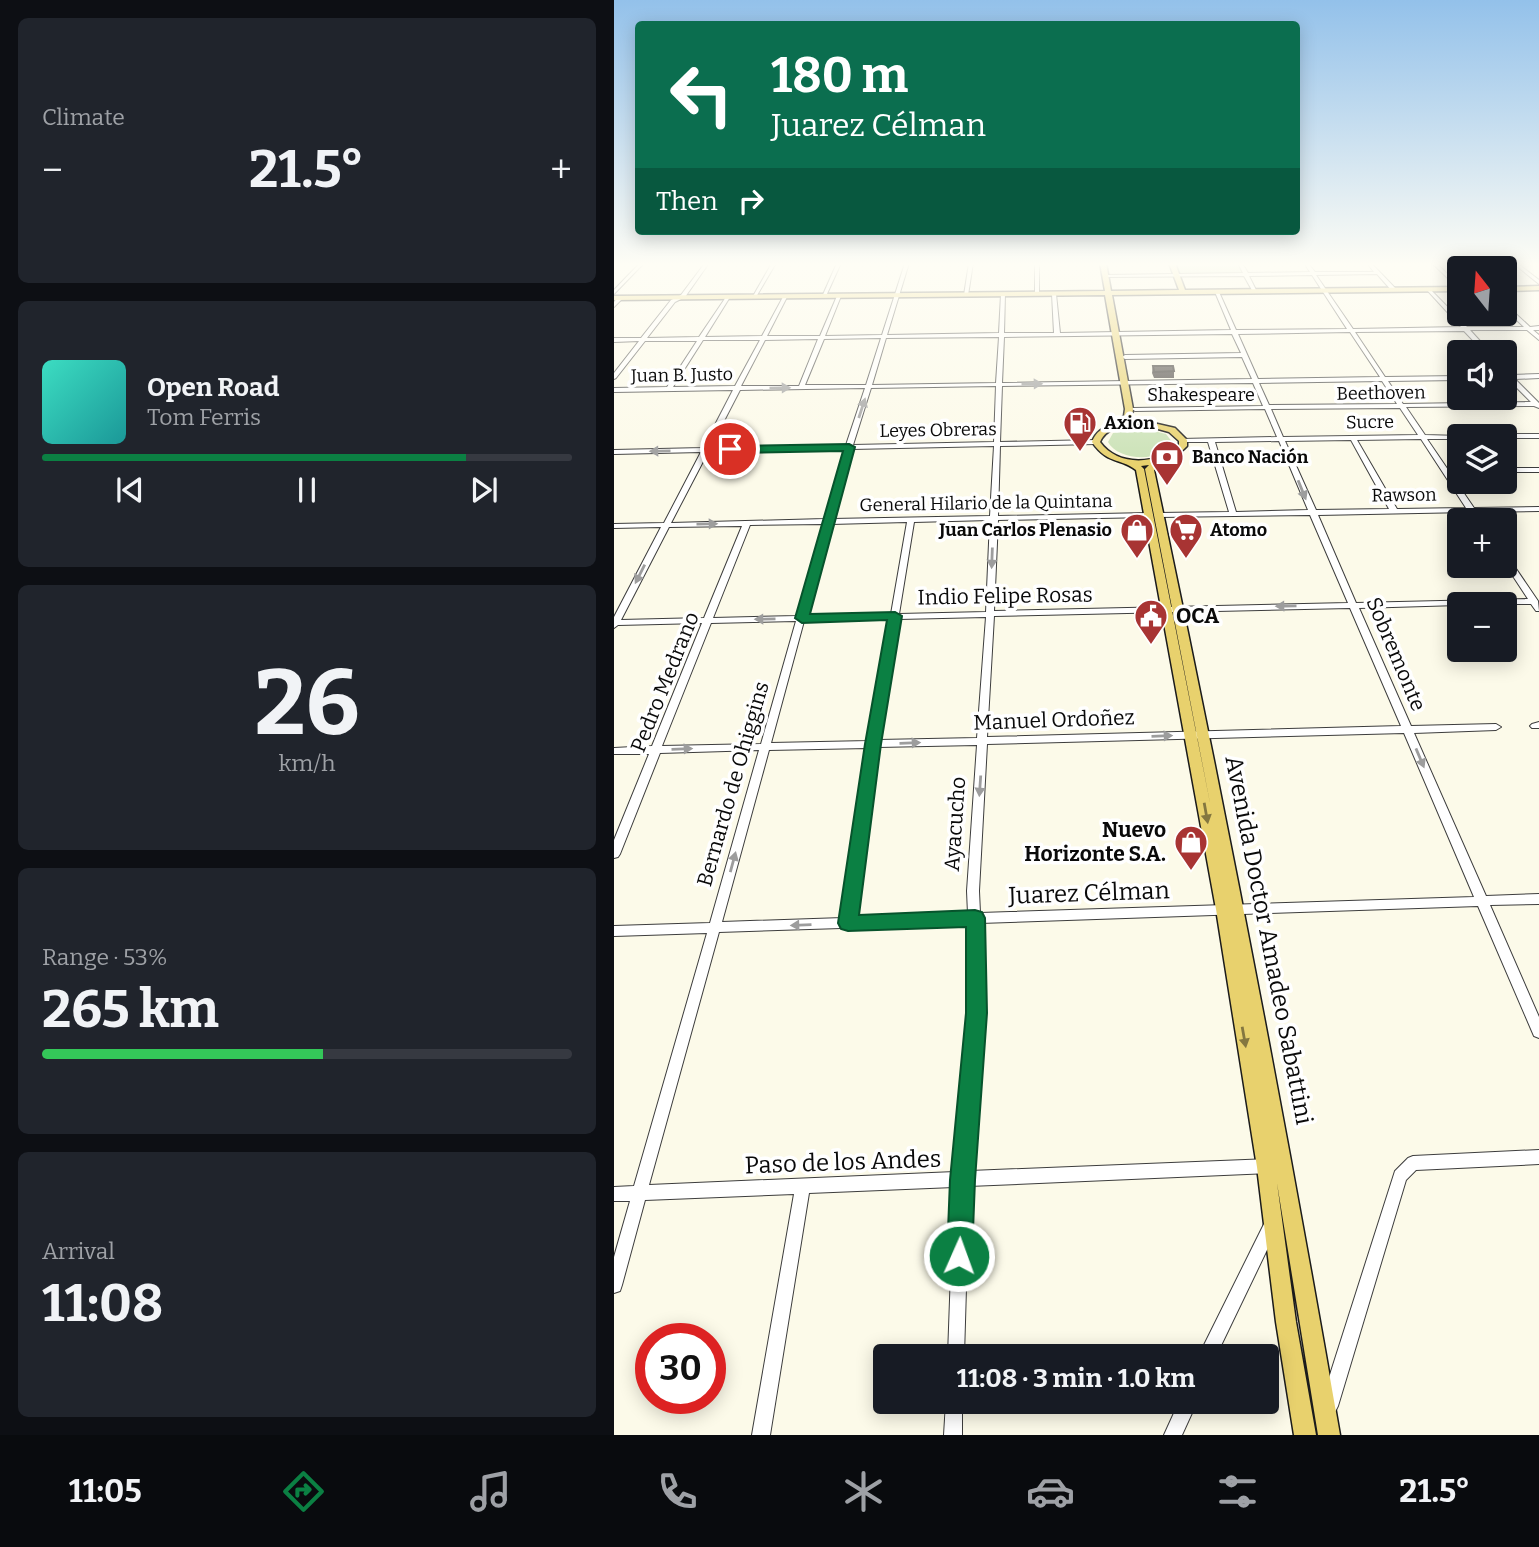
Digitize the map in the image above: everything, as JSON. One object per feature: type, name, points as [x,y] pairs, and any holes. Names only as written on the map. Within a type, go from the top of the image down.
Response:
[{"type":"main road","points":[[1117,330],[1135,409],[1140,417],[1172,429],[1183,440],[1179,452],[1160,461],[1131,462],[1106,454],[1096,442],[1102,431],[1120,424],[1151,423]]},
{"type":"main road","points":[[1118,334],[1124,357],[1129,413],[1120,424]]},
{"type":"main road","name":"Avenida Doctor Amadeo Sabattini","points":[[1154,515],[1150,469],[1160,461]]},
{"type":"main road","name":"Avenida Doctor Amadeo Sabattini","points":[[1131,462],[1140,469],[1154,515],[1198,735],[1275,1166],[1327,1426]]},
{"type":"main road","name":"Avenida Doctor Amadeo Sabattini","points":[[1275,1166],[1273,1221],[1305,1435]]},
{"type":"street","points":[[614,377],[651,330]]},
{"type":"street","points":[[669,389],[707,330]]},
{"type":"street","points":[[614,624],[767,330]]},
{"type":"street","points":[[801,387],[826,330]]},
{"type":"street","name":"Bernardo de Ohiggins","points":[[614,1285],[849,447],[885,330]]},
{"type":"street","name":"Ayacucho","points":[[956,1344],[962,1180],[977,1013],[973,891],[990,614],[1001,330]]},
{"type":"street","points":[[1057,330],[1057,334]]},
{"type":"street","points":[[614,340],[1410,330]]},
{"type":"street","points":[[1350,331],[1470,508]]},
{"type":"street","name":"Sobremonte","points":[[1233,332],[1539,1032]]},
{"type":"street","points":[[1124,357],[1244,355]]},
{"type":"street","points":[[1517,375],[1539,376]]},
{"type":"street","name":"Juan B. Justo","points":[[614,390],[1447,378]]},
{"type":"street","points":[[1517,386],[1537,406]]},
{"type":"street","name":"Beethoven","points":[[1267,408],[1537,406]]},
{"type":"street","name":"Shakespeare","points":[[1135,409],[1267,408]]},
{"type":"street","points":[[1517,436],[1539,436]]},
{"type":"street","name":"Sucre","points":[[1281,439],[1447,437]]},
{"type":"street","points":[[1353,438],[1394,511]]},
{"type":"street","points":[[1183,440],[1281,439]]},
{"type":"street","points":[[1211,440],[1233,513]]},
{"type":"street","name":"Leyes Obreras","points":[[614,452],[1096,442]]},
{"type":"street","points":[[1517,470],[1539,470]]},
{"type":"street","name":"Rawson","points":[[1517,509],[1539,509]]},
{"type":"street","name":"Rawson","points":[[1311,513],[1447,510]]},
{"type":"street","name":"General Hilario de la Quintana","points":[[614,526],[1311,513]]},
{"type":"street","points":[[848,923],[873,744],[912,520]]},
{"type":"street","name":"Pedro Medrano","points":[[614,854],[747,523]]},
{"type":"street","points":[[1517,577],[1536,605]]},
{"type":"street","name":"Indio Felipe Rosas","points":[[614,624],[1354,605],[1536,605]]},
{"type":"street","name":"Manuel Ordoñez","points":[[614,751],[1496,727]]},
{"type":"street","name":"Juarez Célman","points":[[614,931],[1539,899]]},
{"type":"street","points":[[1327,1426],[1400,1176],[1413,1163],[1539,1157]]},
{"type":"street","name":"Paso de los Andes","points":[[614,1194],[1275,1166]]},
{"type":"street","points":[[761,1435],[803,1186]]},
{"type":"street","points":[[1214,1344],[1273,1221]]},
{"type":"street","points":[[952,1435],[953,1414]]},
{"type":"street","points":[[1173,1435],[1183,1414]]},
{"type":"green space","points":[[1138,427],[1166,434],[1173,443],[1160,454],[1140,457],[1121,453],[1108,442],[1113,433]]},
{"type":"building","points":[[1153,366],[1173,366],[1174,371],[1154,372]]},
{"type":"place","name":"Axion","points":[[1080,453]]},
{"type":"place","name":"Banco Nación","points":[[1167,487]]},
{"type":"place","name":"Juan Carlos Plenasio","points":[[1137,560]]},
{"type":"place","name":"Atomo","points":[[1186,560]]},
{"type":"place","name":"OCA","points":[[1151,646]]},
{"type":"place","name":"Nuevo Horizonte S.A.","points":[[1191,872]]},
{"type":"route","points":[[730,449],[849,447],[802,618],[895,616],[873,744],[848,923],[975,918],[977,1013],[962,1180],[959,1256]]}]
